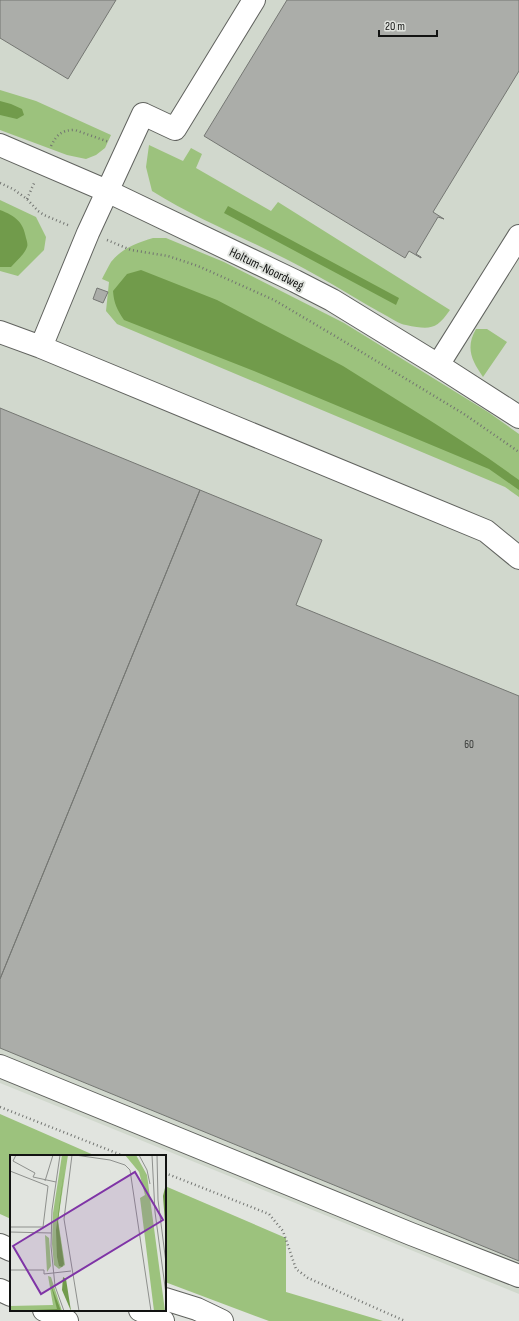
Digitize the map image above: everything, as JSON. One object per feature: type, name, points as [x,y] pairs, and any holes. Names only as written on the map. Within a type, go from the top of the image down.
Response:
[{"type":"main road","points":[[41,347],[88,233],[144,114],[175,129],[254,0]]},
{"type":"main road","name":"Holtum-Noordweg","points":[[0,145],[107,191],[326,296],[519,416]]},
{"type":"main road","points":[[438,365],[519,236]]},
{"type":"main road","points":[[0,332],[41,347],[486,532],[519,558]]},
{"type":"main road","points":[[0,1066],[411,1234],[519,1276]]},
{"type":"main road","points":[[0,1245],[10,1250]]},
{"type":"main road","points":[[0,1290],[10,1295]]},
{"type":"main road","points":[[166,1299],[197,1309],[222,1321]]},
{"type":"main road","points":[[46,1311],[68,1321]]},
{"type":"main road","points":[[142,1311],[163,1321]]},
{"type":"path","points":[[0,183],[13,189],[27,199]]},
{"type":"path","name":"Holtum-Noordweg","points":[[140,251],[168,256],[198,266],[274,300],[464,414],[519,452]]},
{"type":"path","points":[[0,1107],[121,1155]]},
{"type":"path","points":[[166,1172],[269,1214],[283,1231],[296,1269],[308,1278],[405,1321]]},
{"type":"shaded area","points":[[0,0],[519,0],[519,1294],[0,1083]]},
{"type":"shaded area","points":[[0,90],[36,101],[111,135],[105,148],[96,155],[86,159],[67,155],[0,130]]},
{"type":"shaded area","points":[[0,101],[22,109],[24,115],[17,119],[0,115]]},
{"type":"shaded area","points":[[149,145],[183,161],[191,148],[202,154],[196,168],[271,211],[278,202],[450,310],[441,321],[432,327],[421,328],[406,325],[376,310],[294,263],[171,203],[152,191],[146,167]]},
{"type":"shaded area","points":[[0,200],[36,217],[46,237],[44,250],[18,276],[0,271]]},
{"type":"shaded area","points":[[228,206],[399,298],[396,305],[224,213]]},
{"type":"shaded area","points":[[0,210],[18,220],[23,227],[27,242],[24,253],[11,267],[0,267]]},
{"type":"shaded area","points":[[153,238],[166,238],[224,262],[344,323],[488,412],[519,434],[519,497],[505,487],[117,324],[106,311],[109,282],[102,279],[115,257],[136,244]]},
{"type":"shaded area","points":[[141,270],[217,300],[343,366],[488,458],[519,480],[519,490],[489,469],[254,371],[124,320],[116,306],[113,291],[127,274]]},
{"type":"shaded area","points":[[476,329],[487,329],[507,342],[483,377],[473,360],[470,348]]},
{"type":"shaded area","points":[[0,1114],[94,1155],[10,1155],[10,1219],[0,1214]]},
{"type":"shaded area","points":[[166,1186],[286,1238],[286,1292],[383,1321],[269,1321],[166,1282]]},
{"type":"building","points":[[0,0],[116,0],[68,79],[0,38]]},
{"type":"building","points":[[287,0],[519,0],[519,71],[433,212],[444,219],[438,217],[416,254],[421,258],[409,251],[405,258],[204,136]]},
{"type":"building","points":[[97,288],[108,292],[103,303],[93,299]]},
{"type":"building","points":[[0,408],[200,490],[0,979]]},
{"type":"building","points":[[200,490],[322,540],[296,605],[519,696],[519,1261],[0,1048],[0,979]]}]
